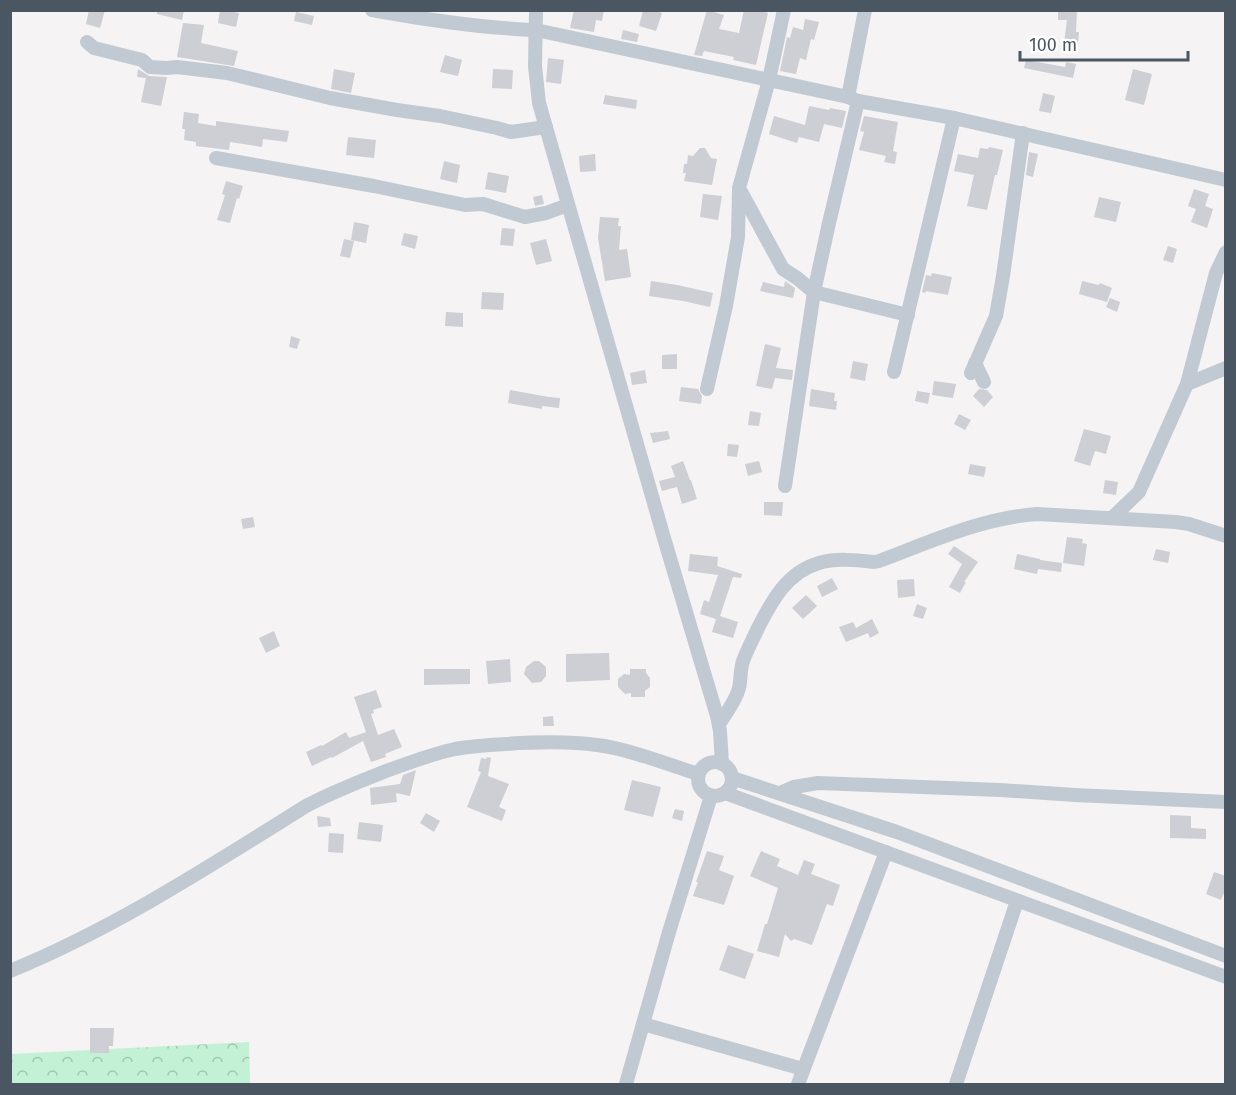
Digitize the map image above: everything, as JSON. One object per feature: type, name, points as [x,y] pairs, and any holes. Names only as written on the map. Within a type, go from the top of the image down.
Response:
[{"type":"street","points":[[372,10],[442,22],[500,29],[536,30],[853,99],[954,118],[1226,180]]},
{"type":"street","points":[[536,10],[535,66],[539,104],[719,724],[722,764]]},
{"type":"street","points":[[707,389],[726,306],[738,237],[739,188],[769,80],[784,10]]},
{"type":"street","points":[[785,486],[814,292],[853,99],[866,10]]},
{"type":"street","points":[[87,42],[94,48],[132,56],[142,60],[150,67],[177,67],[227,73],[330,98],[440,116],[511,132],[546,127]]},
{"type":"street","points":[[894,372],[954,118]]},
{"type":"street","points":[[984,382],[973,368],[996,316],[1023,134]]},
{"type":"street","points":[[216,158],[465,204],[483,204],[525,217],[568,205]]},
{"type":"street","points":[[739,188],[783,269],[814,292],[908,315]]},
{"type":"street","points":[[1112,518],[1139,492],[1187,384],[1216,273],[1226,252]]},
{"type":"street","points":[[1187,384],[1226,368]]},
{"type":"street","points":[[719,724],[737,696],[742,664],[772,600],[783,587],[806,568],[819,563],[837,560],[879,561],[964,530],[1016,516],[1037,514],[1183,523],[1226,536]]},
{"type":"street","points":[[10,971],[100,930],[182,884],[306,806],[339,789],[422,758],[457,749],[486,745],[566,742],[622,750],[698,774]]},
{"type":"street","points":[[626,1084],[643,1024],[718,795],[730,786],[732,778],[727,767],[717,762],[706,765],[698,774],[697,781],[704,793],[718,795],[886,852],[1226,977]]},
{"type":"street","points":[[732,778],[897,832],[1226,956]]},
{"type":"street","points":[[780,793],[794,787],[818,783],[1226,802]]},
{"type":"street","points":[[798,1084],[886,852]]},
{"type":"street","points":[[956,1084],[1017,901]]},
{"type":"street","points":[[643,1024],[803,1069]]},
{"type":"green space","points":[[249,1042],[250,1084],[11,1084],[11,1054]]},
{"type":"building","points":[[89,10],[105,10],[100,28],[86,24]]},
{"type":"building","points":[[157,10],[184,10],[182,20],[157,14]]},
{"type":"building","points":[[220,10],[239,13],[236,27],[218,23]]},
{"type":"building","points":[[574,10],[604,10],[602,21],[596,20],[594,32],[570,28]]},
{"type":"building","points":[[643,10],[662,13],[656,31],[639,26]]},
{"type":"building","points":[[707,10],[724,15],[719,29],[739,33],[744,10],[768,13],[756,65],[733,60],[734,57],[704,51],[702,56],[694,55]]},
{"type":"building","points":[[1058,10],[1077,10],[1078,45],[1064,43],[1067,20],[1058,20]]},
{"type":"building","points":[[296,12],[314,16],[312,25],[294,21]]},
{"type":"building","points":[[805,19],[819,22],[814,40],[811,39],[806,60],[800,58],[796,74],[780,71],[787,37],[790,38],[793,27],[803,30]]},
{"type":"building","points":[[183,23],[204,25],[201,43],[238,51],[234,66],[177,57]]},
{"type":"building","points":[[623,30],[639,34],[637,42],[621,39]]},
{"type":"building","points":[[445,55],[462,60],[458,76],[440,72]]},
{"type":"building","points":[[548,58],[564,60],[561,84],[546,82]]},
{"type":"building","points":[[1026,60],[1065,67],[1066,62],[1076,64],[1073,78],[1024,68]]},
{"type":"building","points":[[138,69],[149,76],[167,77],[161,106],[141,102],[146,78],[137,77]]},
{"type":"building","points":[[334,69],[355,73],[351,93],[331,89]]},
{"type":"building","points":[[493,69],[513,70],[512,89],[492,88]]},
{"type":"building","points":[[1133,69],[1152,74],[1144,105],[1125,100]]},
{"type":"building","points":[[1043,93],[1055,96],[1051,113],[1039,111]]},
{"type":"building","points":[[605,95],[637,100],[636,109],[603,104]]},
{"type":"building","points":[[809,106],[846,111],[842,128],[824,124],[819,142],[799,137],[797,143],[769,134],[774,116],[805,125]]},
{"type":"building","points":[[184,112],[199,114],[198,123],[216,126],[216,121],[289,131],[287,142],[263,139],[262,147],[230,142],[229,150],[196,146],[196,142],[184,140],[185,129],[182,129]]},
{"type":"building","points":[[864,116],[898,122],[893,151],[897,152],[895,164],[884,162],[886,156],[859,150],[864,132],[860,131]]},
{"type":"building","points":[[348,137],[376,140],[374,158],[346,155]]},
{"type":"building","points":[[989,147],[1003,150],[987,210],[967,206],[974,175],[954,171],[958,154],[978,158],[980,148],[988,149]]},
{"type":"building","points":[[700,148],[705,148],[711,158],[717,159],[712,185],[684,181],[686,173],[683,173],[684,164],[687,164],[688,155],[693,156]]},
{"type":"building","points":[[1029,152],[1038,154],[1033,177],[1026,175]]},
{"type":"building","points":[[595,154],[596,171],[580,172],[579,156]]},
{"type":"building","points":[[444,161],[460,165],[457,183],[440,179]]},
{"type":"building","points":[[488,172],[509,176],[506,193],[485,189]]},
{"type":"building","points":[[226,181],[243,186],[230,223],[217,220],[225,195],[222,194]]},
{"type":"building","points":[[1194,189],[1209,194],[1205,206],[1213,209],[1207,228],[1191,222],[1196,209],[1188,206]]},
{"type":"building","points":[[703,194],[722,196],[718,220],[700,217]]},
{"type":"building","points":[[542,195],[544,204],[535,206],[533,197]]},
{"type":"building","points":[[1099,197],[1121,202],[1116,222],[1094,217]]},
{"type":"building","points":[[600,217],[619,218],[618,226],[621,226],[619,250],[627,249],[631,277],[605,281],[598,238]]},
{"type":"building","points":[[354,222],[369,225],[366,243],[351,240]]},
{"type":"building","points":[[502,228],[515,229],[513,246],[500,245]]},
{"type":"building","points":[[404,233],[418,236],[415,249],[401,245]]},
{"type":"building","points":[[344,239],[354,241],[350,258],[340,256]]},
{"type":"building","points":[[546,239],[552,261],[536,265],[530,243]]},
{"type":"building","points":[[1168,246],[1177,249],[1173,263],[1163,260]]},
{"type":"building","points":[[932,273],[952,277],[948,295],[922,292],[926,275],[931,276]]},
{"type":"building","points":[[651,281],[713,293],[710,307],[649,296]]},
{"type":"building","points":[[785,281],[795,288],[793,298],[760,291],[763,282],[784,287]]},
{"type":"building","points":[[1082,281],[1099,285],[1100,283],[1112,288],[1107,302],[1079,294]]},
{"type":"building","points":[[482,292],[504,293],[503,310],[481,309]]},
{"type":"building","points":[[1110,298],[1120,302],[1117,312],[1106,307]]},
{"type":"building","points":[[446,312],[463,313],[463,327],[445,326]]},
{"type":"building","points":[[291,336],[300,339],[297,349],[289,347]]},
{"type":"building","points":[[765,344],[781,348],[776,368],[793,370],[792,380],[775,378],[772,389],[756,386]]},
{"type":"building","points":[[677,354],[677,369],[662,369],[662,355]]},
{"type":"building","points":[[853,361],[868,364],[865,381],[850,378]]},
{"type":"building","points":[[645,370],[647,383],[632,385],[630,373]]},
{"type":"building","points":[[934,381],[956,384],[953,398],[932,395]]},
{"type":"building","points":[[681,387],[698,389],[702,396],[701,404],[679,401]]},
{"type":"building","points":[[811,389],[835,393],[836,410],[809,406]]},
{"type":"building","points":[[979,389],[987,390],[993,397],[984,407],[973,396]]},
{"type":"building","points":[[510,390],[560,398],[559,408],[542,406],[542,409],[508,403]]},
{"type":"building","points":[[917,391],[930,393],[928,404],[915,401]]},
{"type":"building","points":[[750,411],[761,413],[759,426],[748,425]]},
{"type":"building","points":[[959,414],[971,420],[965,430],[954,424]]},
{"type":"building","points":[[1084,429],[1111,436],[1106,454],[1095,451],[1090,466],[1074,461]]},
{"type":"building","points":[[668,431],[670,439],[653,443],[650,433]]},
{"type":"building","points":[[728,444],[739,445],[737,457],[727,456]]},
{"type":"building","points":[[683,461],[697,499],[682,504],[677,487],[662,491],[659,481],[675,477],[671,466]]},
{"type":"building","points":[[759,461],[762,472],[748,476],[745,464]]},
{"type":"building","points":[[970,464],[986,467],[984,477],[968,474]]},
{"type":"building","points":[[1105,480],[1118,482],[1116,495],[1103,493]]},
{"type":"building","points":[[764,502],[783,502],[782,516],[764,515]]},
{"type":"building","points":[[253,517],[255,527],[243,529],[241,519]]},
{"type":"building","points":[[1067,537],[1083,539],[1082,543],[1087,544],[1084,566],[1063,563]]},
{"type":"building","points":[[954,546],[978,562],[964,582],[966,582],[960,593],[949,587],[962,564],[948,554]]},
{"type":"building","points":[[1156,549],[1170,552],[1168,563],[1153,560]]},
{"type":"building","points":[[690,554],[718,557],[717,566],[742,574],[741,578],[733,577],[720,616],[738,622],[733,638],[712,632],[716,619],[700,614],[704,600],[709,602],[718,575],[688,571]]},
{"type":"building","points":[[1017,554],[1062,563],[1061,572],[1038,569],[1037,574],[1014,569]]},
{"type":"building","points":[[832,578],[838,589],[822,597],[817,586]]},
{"type":"building","points":[[914,579],[915,596],[898,598],[897,580]]},
{"type":"building","points":[[806,595],[817,606],[803,619],[792,608]]},
{"type":"building","points":[[917,604],[927,608],[923,619],[913,616]]},
{"type":"building","points":[[872,619],[879,633],[870,638],[868,633],[846,642],[839,627],[853,622],[856,628]]},
{"type":"building","points":[[274,631],[280,646],[266,653],[259,638]]},
{"type":"building","points":[[609,653],[610,680],[566,682],[566,654]]},
{"type":"building","points":[[510,659],[511,682],[488,684],[486,661]]},
{"type":"building","points":[[534,661],[539,661],[546,667],[546,676],[541,682],[532,683],[524,674],[526,667]]},
{"type":"building","points":[[424,669],[470,669],[470,684],[424,685]]},
{"type":"building","points":[[630,669],[646,669],[650,678],[650,687],[645,691],[645,697],[631,697],[631,693],[625,694],[618,687],[618,679],[624,674],[630,675]]},
{"type":"building","points":[[376,690],[382,707],[373,710],[374,713],[371,714],[378,735],[394,729],[402,747],[385,754],[386,757],[371,762],[363,741],[312,766],[306,752],[346,732],[349,738],[366,732],[354,697]]},
{"type":"building","points":[[553,716],[554,726],[543,726],[543,717]]},
{"type":"building","points":[[481,758],[486,759],[491,758],[488,776],[509,784],[499,807],[506,810],[502,821],[467,807],[481,772],[478,771]]},
{"type":"building","points":[[416,770],[410,796],[396,793],[397,802],[371,805],[370,788],[400,784],[403,775]]},
{"type":"building","points":[[632,780],[661,787],[653,817],[624,810]]},
{"type":"building","points":[[675,809],[684,811],[682,821],[672,818]]},
{"type":"building","points":[[426,813],[440,821],[434,832],[420,823]]},
{"type":"building","points":[[1170,815],[1191,816],[1191,828],[1206,829],[1206,839],[1170,838]]},
{"type":"building","points":[[317,816],[330,818],[331,826],[318,827]]},
{"type":"building","points":[[359,822],[383,825],[381,842],[357,839]]},
{"type":"building","points":[[329,833],[344,834],[343,853],[328,852]]},
{"type":"building","points":[[707,851],[724,856],[719,870],[734,876],[724,905],[693,896]]},
{"type":"building","points":[[761,851],[780,859],[777,866],[798,875],[804,860],[815,864],[811,874],[840,885],[833,906],[827,904],[812,945],[794,939],[791,941],[785,934],[779,957],[757,951],[778,888],[750,876]]},
{"type":"building","points":[[1214,872],[1226,876],[1226,888],[1221,900],[1206,894]]},
{"type":"building","points":[[728,945],[754,954],[745,979],[719,970]]},
{"type":"building","points":[[90,1028],[114,1028],[113,1046],[109,1046],[109,1053],[90,1053]]}]
